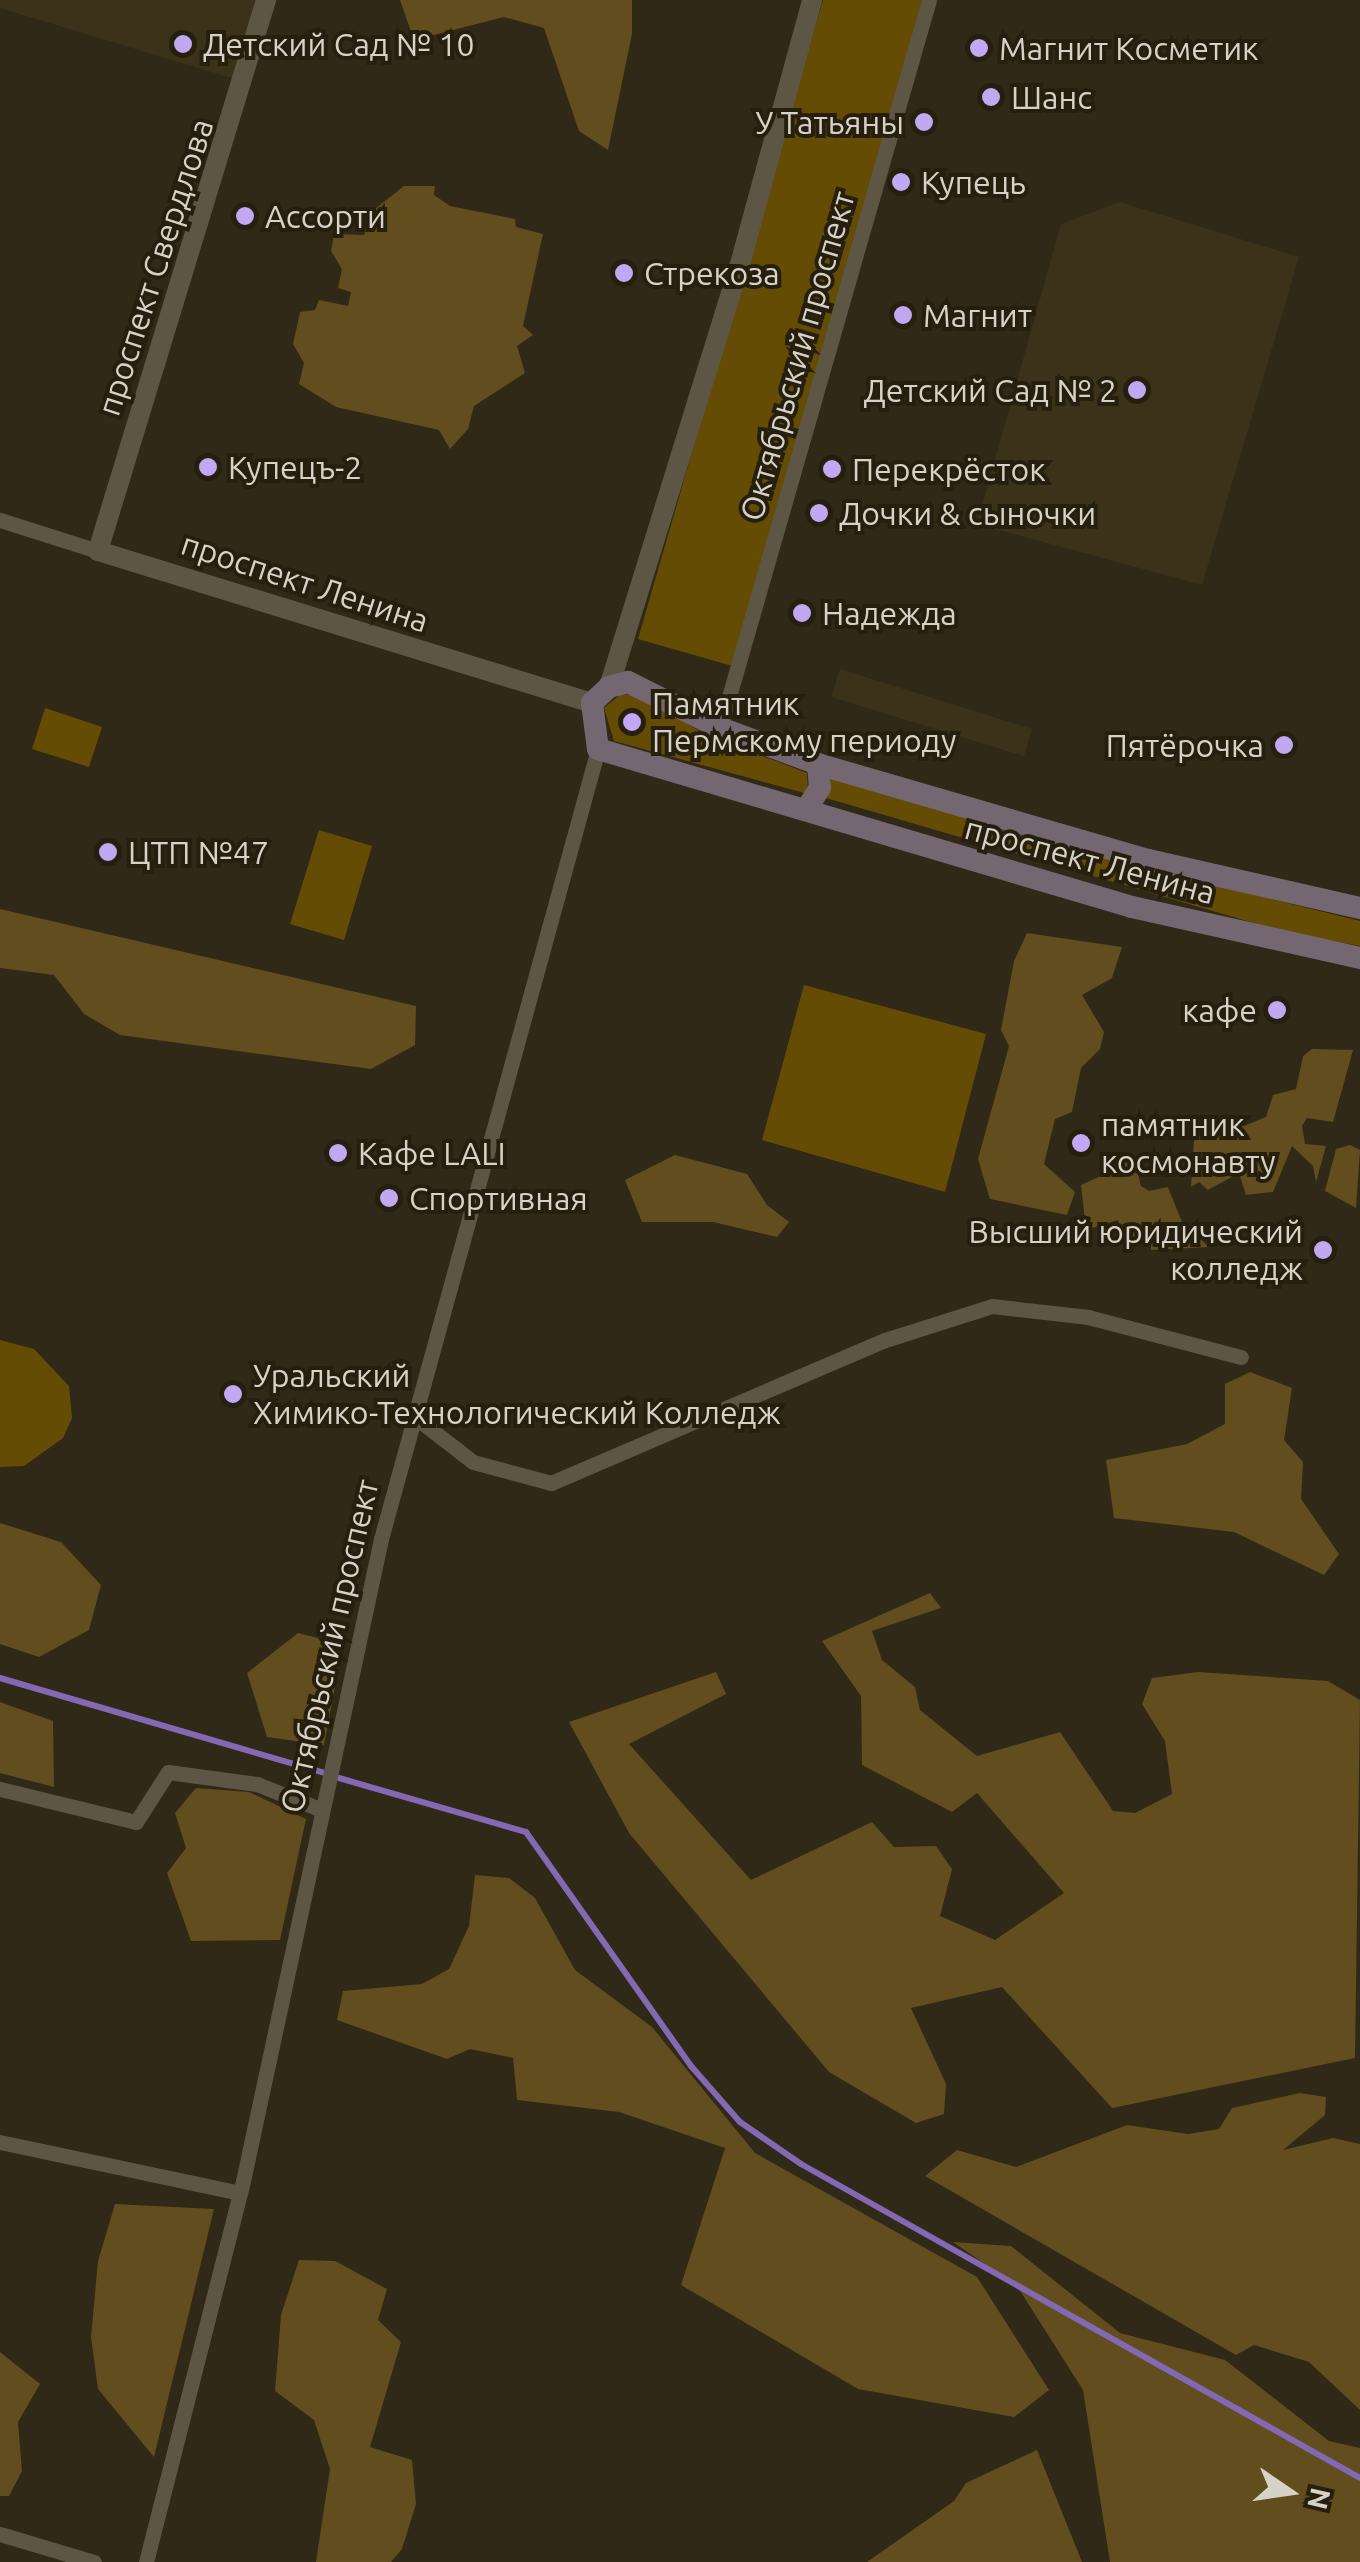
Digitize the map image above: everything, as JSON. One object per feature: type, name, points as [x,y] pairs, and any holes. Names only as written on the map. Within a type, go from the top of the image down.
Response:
[{"type":"main road","name":"проспект Ленина","points":[[609,686],[628,682],[720,728],[818,764],[1148,860],[1360,908]]},
{"type":"main road","points":[[598,749],[592,704],[609,686]]},
{"type":"main road","name":"проспект Ленина","points":[[598,749],[1132,908],[1360,958]]},
{"type":"main road","points":[[806,810],[820,788],[818,764]]},
{"type":"street","name":"проспект Свердлова","points":[[98,551],[266,0]]},
{"type":"street","points":[[609,686],[744,253],[812,0]]},
{"type":"street","name":"Октябрьский проспект","points":[[720,728],[929,0]]},
{"type":"street","name":"проспект Ленина","points":[[0,520],[592,704]]},
{"type":"street","name":"Октябрьский проспект","points":[[146,2562],[240,2193],[381,1539],[598,749]]},
{"type":"street","points":[[414,1417],[473,1462],[551,1483],[885,1340],[992,1306],[1088,1318],[1240,1357]]},
{"type":"street","points":[[0,1789],[136,1822],[168,1772],[257,1784],[322,1810]]},
{"type":"street","points":[[0,2142],[240,2193]]},
{"type":"street","points":[[0,2534],[94,2562]]},
{"type":"shaded area","name":"Детский Сад № 10","points":[[0,0],[259,0],[238,80],[0,8]]},
{"type":"shaded area","points":[[400,0],[632,0],[632,34],[608,150],[579,131],[544,28],[504,17],[414,40]]},
{"type":"shaded area","points":[[823,0],[922,0],[736,667],[638,639]]},
{"type":"shaded area","points":[[404,186],[435,186],[434,195],[450,206],[515,219],[516,227],[543,234],[523,326],[533,335],[517,346],[525,373],[474,406],[468,429],[450,449],[439,430],[336,407],[299,384],[304,363],[293,344],[300,312],[315,310],[319,300],[348,306],[351,292],[338,288],[342,269],[331,251],[334,234],[364,235],[370,213]]},
{"type":"shaded area","name":"Детский Сад № 2","points":[[1120,202],[1299,257],[1202,585],[977,524],[1061,224]]},
{"type":"shaded area","points":[[840,669],[1032,729],[1024,756],[831,697]]},
{"type":"shaded area","points":[[621,694],[638,695],[703,733],[807,773],[808,794],[614,741],[604,708]]},
{"type":"shaded area","points":[[45,708],[102,727],[89,767],[32,749]]},
{"type":"shaded area","points":[[832,774],[1150,869],[1360,921],[1360,946],[1278,930],[826,798]]},
{"type":"shaded area","points":[[319,830],[372,846],[344,940],[290,924]]},
{"type":"shaded area","points":[[0,909],[416,1006],[415,1045],[371,1069],[120,1035],[84,1014],[54,975],[0,968]]},
{"type":"shaded area","points":[[1027,933],[1122,947],[1112,978],[1082,995],[1104,1032],[1100,1049],[1081,1068],[1072,1112],[1055,1119],[1044,1164],[1075,1192],[1067,1215],[990,1199],[978,1159],[1009,1046],[1001,1030],[1014,961]]},
{"type":"shaded area","points":[[804,985],[986,1034],[945,1192],[762,1140]]},
{"type":"shaded area","points":[[1312,1049],[1353,1050],[1333,1122],[1307,1118],[1302,1126],[1305,1144],[1326,1146],[1316,1182],[1313,1166],[1292,1146],[1273,1192],[1246,1195],[1239,1173],[1208,1190],[1199,1182],[1191,1187],[1194,1141],[1214,1121],[1244,1126],[1266,1117],[1273,1095],[1296,1089],[1303,1056]]},
{"type":"shaded area","points":[[1350,1145],[1360,1150],[1356,1208],[1325,1191],[1336,1149]]},
{"type":"shaded area","points":[[675,1155],[747,1174],[767,1205],[789,1222],[777,1237],[713,1222],[642,1222],[625,1180]]},
{"type":"shaded area","points":[[1135,1161],[1141,1186],[1149,1191],[1168,1187],[1182,1222],[1209,1247],[1151,1250],[1151,1231],[1140,1242],[1122,1237],[1118,1220],[1086,1230],[1081,1185],[1101,1176],[1107,1165]]},
{"type":"shaded area","points":[[0,1340],[34,1349],[69,1386],[72,1418],[63,1438],[24,1466],[0,1467]]},
{"type":"shaded area","points":[[1250,1372],[1292,1388],[1284,1440],[1303,1462],[1301,1499],[1339,1554],[1324,1575],[1234,1532],[1114,1518],[1106,1460],[1187,1444],[1225,1424],[1225,1384]]},
{"type":"shaded area","points":[[0,1523],[61,1542],[101,1585],[89,1630],[39,1657],[0,1644]]},
{"type":"shaded area","points":[[930,1593],[941,1608],[872,1631],[882,1660],[915,1687],[920,1710],[977,1756],[1060,1732],[1113,1811],[1135,1813],[1172,1794],[1165,1741],[1142,1704],[1152,1678],[1198,1672],[1328,1681],[1360,1700],[1355,2058],[1112,2108],[1002,1987],[911,2008],[946,2084],[944,2114],[916,2123],[829,2072],[629,1833],[569,1722],[716,1672],[726,1694],[629,1744],[751,1880],[872,1822],[894,1847],[936,1846],[952,1869],[940,1916],[995,1940],[1064,1893],[977,1793],[952,1812],[862,1765],[861,1696],[822,1641]]},
{"type":"shaded area","points":[[298,1633],[330,1641],[341,1655],[324,1745],[267,1737],[247,1673]]},
{"type":"shaded area","points":[[0,1702],[53,1721],[54,1787],[0,1773]]},
{"type":"shaded area","points":[[196,1788],[249,1792],[306,1819],[280,1940],[191,1941],[167,1873],[186,1848],[175,1813]]},
{"type":"shaded area","points":[[475,1875],[509,1878],[535,1898],[575,1970],[652,2027],[755,2153],[977,2277],[1049,2390],[1014,2417],[858,2389],[681,2285],[725,2148],[619,2112],[517,2100],[513,2058],[470,2049],[447,2059],[337,2020],[343,1991],[422,1984],[449,1969],[469,1926]]},
{"type":"shaded area","points":[[1300,2093],[1326,2097],[1325,2115],[1283,2150],[1333,2138],[1360,2144],[1360,2410],[1309,2362],[1254,2345],[1236,2355],[925,2176],[957,2150],[1016,2167],[1127,2125],[1188,2134],[1219,2129],[1232,2108]]},
{"type":"shaded area","points":[[115,2204],[214,2209],[154,2457],[98,2389],[91,2337],[98,2261]]},
{"type":"shaded area","points":[[953,2242],[1011,2246],[1120,2333],[1225,2360],[1329,2441],[1360,2448],[1360,2562],[1110,2562],[1083,2390],[1017,2286]]},
{"type":"shaded area","points":[[299,2260],[335,2261],[387,2289],[378,2320],[401,2342],[370,2447],[412,2460],[416,2504],[402,2549],[391,2562],[316,2562],[330,2469],[314,2420],[275,2391],[281,2315]]},
{"type":"shaded area","points":[[0,2352],[40,2384],[18,2422],[22,2471],[9,2496],[0,2496]]},
{"type":"shaded area","points":[[1037,2450],[1082,2562],[867,2562],[954,2501],[966,2483]]},
{"type":"waterway","points":[[0,1678],[324,1773]]},
{"type":"waterway","points":[[339,1778],[526,1832],[691,2066],[740,2122],[801,2164],[1360,2478]]},
{"type":"place","name":"Детский Сад № 10","points":[[183,44]]},
{"type":"place","name":"Магнит Косметик","points":[[979,48]]},
{"type":"place","name":"Шанс","points":[[991,97]]},
{"type":"place","name":"У Татьяны","points":[[924,122]]},
{"type":"place","name":"Купець","points":[[901,182]]},
{"type":"place","name":"Ассорти","points":[[245,216]]},
{"type":"place","name":"Стрекоза","points":[[624,273]]},
{"type":"place","name":"Магнит","points":[[903,315]]},
{"type":"place","name":"Детский Сад № 2","points":[[1137,390]]},
{"type":"place","name":"Купецъ-2","points":[[208,467]]},
{"type":"place","name":"Перекрёсток","points":[[832,469]]},
{"type":"place","name":"Дочки & сыночки","points":[[819,513]]},
{"type":"place","name":"Надежда","points":[[802,613]]},
{"type":"place","name":"Памятник Пермскому периоду","points":[[632,722]]},
{"type":"place","name":"Пятёрочка","points":[[1284,745]]},
{"type":"place","name":"ЦТП №47","points":[[108,852]]},
{"type":"place","name":"кафе","points":[[1277,1010]]},
{"type":"place","name":"памятник космонавту","points":[[1081,1143]]},
{"type":"place","name":"Кафе LALI","points":[[338,1153]]},
{"type":"place","name":"Спортивная","points":[[389,1198]]},
{"type":"place","name":"Высший юридический колледж","points":[[1323,1250]]},
{"type":"place","name":"Уральский Химико-Технологический Колледж","points":[[233,1394]]}]
